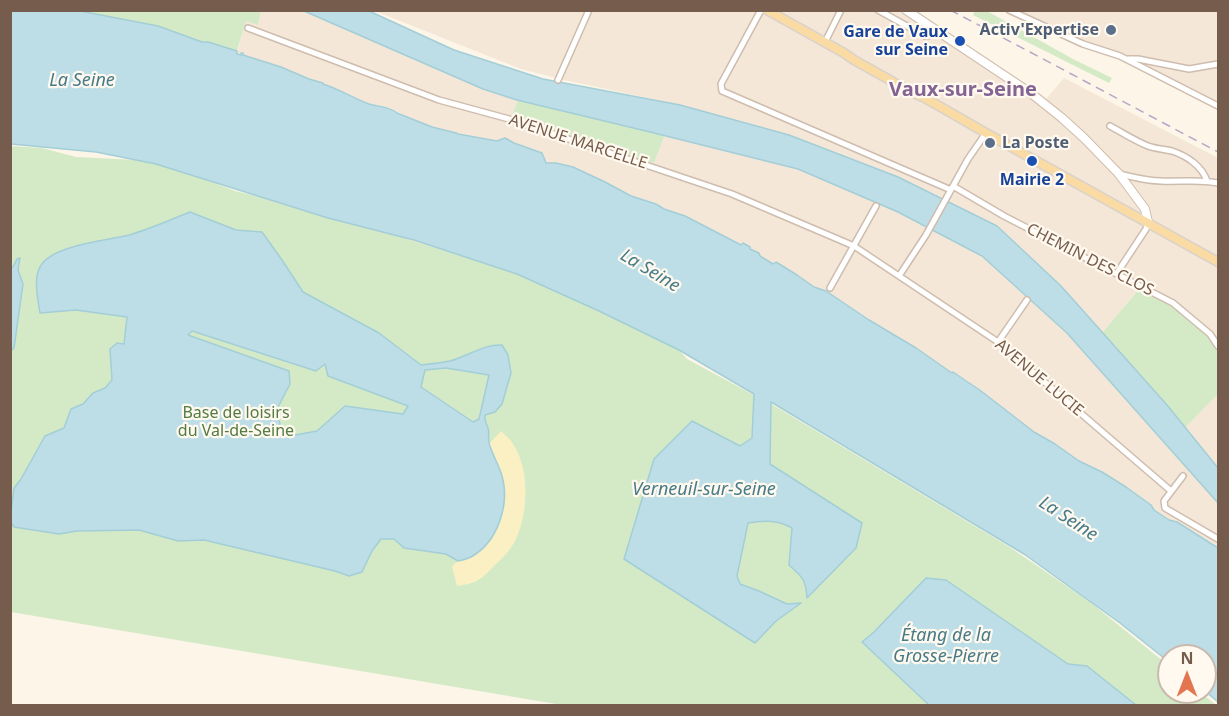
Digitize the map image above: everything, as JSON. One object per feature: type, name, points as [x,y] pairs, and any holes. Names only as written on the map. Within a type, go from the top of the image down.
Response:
[{"type":"main road","points":[[767,10],[1218,262]]},
{"type":"street","points":[[558,80],[589,10]]},
{"type":"street","name":"CHEMIN DES CLOS","points":[[760,10],[721,84],[722,91],[952,188],[1173,303],[1210,334],[1218,346]]},
{"type":"street","points":[[825,42],[841,10]]},
{"type":"street","points":[[878,10],[925,36],[940,34]]},
{"type":"street","points":[[906,10],[1048,106],[1119,174],[1145,209],[1148,222],[1146,229],[1117,273]]},
{"type":"street","points":[[1009,10],[1083,44],[1126,59],[1218,106]]},
{"type":"street","name":"AVENUE MARCELLE","points":[[248,28],[439,100],[509,119],[732,194],[854,246],[898,276]]},
{"type":"street","points":[[1126,59],[1138,58],[1189,69],[1218,64]]},
{"type":"street","points":[[1110,126],[1149,147],[1173,152],[1194,162],[1204,172],[1207,181]]},
{"type":"street","points":[[898,276],[926,235],[968,159],[986,133]]},
{"type":"street","points":[[1119,174],[1162,181],[1218,183]]},
{"type":"street","points":[[830,288],[876,206]]},
{"type":"street","name":"AVENUE LUCIE","points":[[898,276],[998,342],[1171,491]]},
{"type":"street","points":[[998,342],[1027,300]]},
{"type":"street","points":[[1183,476],[1164,501],[1165,508],[1218,539]]},
{"type":"shaded area","points":[[261,11],[304,11],[483,89],[518,100],[513,116],[654,163],[665,135],[798,169],[898,212],[982,256],[1067,333],[1218,502],[1218,548],[1177,522],[1169,520],[1102,472],[1079,461],[1034,432],[966,380],[952,374],[916,348],[826,291],[814,287],[797,275],[773,264],[759,253],[685,216],[664,209],[656,203],[631,196],[605,182],[556,163],[545,163],[505,138],[497,141],[433,128],[389,108],[348,96],[323,82],[237,54],[246,20],[258,24]]},
{"type":"shaded area","points":[[375,11],[912,11],[1046,99],[1064,78],[1218,158],[1218,352],[1210,336],[1140,288],[1102,333],[1061,286],[997,227],[898,177],[789,135],[680,105],[521,69]]},
{"type":"shaded area","points":[[1004,11],[1218,11],[1218,109],[1117,57],[1081,47],[1021,16]]},
{"type":"shaded area","points":[[1218,394],[1218,468],[1185,428]]},
{"type":"green space","points":[[975,10],[987,11],[1112,78],[1109,83],[973,15]]},
{"type":"green space","points":[[76,11],[261,11],[258,25],[246,21],[237,51]]},
{"type":"green space","points":[[518,100],[665,135],[654,163],[512,116]]},
{"type":"green space","name":"Base de loisirs du Val-de-Seine","points":[[10,146],[42,148],[76,157],[158,161],[235,191],[318,211],[548,283],[679,350],[687,359],[778,408],[1008,546],[1090,602],[1157,656],[1157,704],[1216,705],[562,705],[11,612]]},
{"type":"green space","points":[[1140,288],[1196,324],[1214,343],[1218,352],[1218,394],[1185,428],[1102,333]]},
{"type":"sand","points":[[501,431],[511,441],[522,463],[526,489],[520,528],[510,549],[486,574],[475,582],[457,586],[452,566],[458,561],[472,557],[484,546],[495,532],[502,512],[502,477],[489,444]]},
{"type":"water","name":"La Seine","points":[[10,11],[80,11],[158,26],[202,42],[237,51],[237,54],[243,53],[243,55],[281,67],[369,104],[391,109],[432,127],[497,141],[505,138],[542,153],[546,163],[573,167],[631,196],[685,216],[741,245],[743,243],[773,264],[776,262],[814,287],[826,291],[953,372],[1034,432],[1079,461],[1126,487],[1169,520],[1177,522],[1218,548],[1218,702],[1217,644],[1157,644],[1157,652],[1024,554],[771,402],[770,464],[862,523],[856,548],[807,598],[806,587],[802,579],[789,565],[792,528],[776,522],[748,523],[737,576],[740,584],[787,604],[801,603],[776,621],[755,643],[624,559],[654,459],[692,421],[740,446],[752,438],[754,394],[679,350],[517,274],[414,240],[328,218],[156,164],[96,152],[11,144]]},
{"type":"water","points":[[304,11],[369,11],[454,50],[543,79],[680,105],[789,135],[898,177],[997,226],[1061,286],[1167,405],[1218,468],[1218,503],[1067,333],[982,256],[898,212],[798,169],[517,100],[483,89]]},
{"type":"water","points":[[190,212],[236,230],[262,232],[303,292],[379,333],[421,365],[450,361],[482,348],[502,345],[508,355],[511,373],[502,404],[495,412],[485,415],[485,419],[489,430],[489,444],[502,476],[503,510],[495,532],[480,550],[471,557],[458,561],[446,554],[404,548],[394,539],[381,539],[372,551],[362,572],[349,576],[204,540],[178,541],[139,530],[77,531],[59,534],[14,527],[10,521],[14,488],[45,436],[64,428],[71,409],[83,404],[93,393],[105,388],[112,380],[110,349],[117,343],[124,344],[127,317],[76,310],[40,313],[36,283],[40,267],[55,254],[67,249],[129,235]],"holes":[[[192,331],[316,371],[325,364],[328,376],[408,406],[403,414],[345,406],[317,431],[295,435],[281,427],[276,411],[290,384],[289,371],[188,335]],[[446,368],[489,375],[479,419],[473,422],[421,387],[425,370]]]},
{"type":"water","points":[[20,258],[18,270],[23,284],[14,348],[11,351],[11,267]]},
{"type":"water","name":"Étang de la Grosse-Pierre","points":[[926,578],[946,580],[1068,664],[1087,666],[1136,705],[929,705],[862,642]]},
{"type":"railway","points":[[950,10],[1218,152]]},
{"type":"place","name":"Activ'Expertise","points":[[1111,30]]},
{"type":"place","name":"Gare de Vaux sur Seine","points":[[960,41]]},
{"type":"place","name":"La Poste","points":[[990,143]]},
{"type":"place","name":"Mairie 2","points":[[1032,161]]},
{"type":"district","name":"Vaux-sur-Seine","points":[[963,90]]},
{"type":"water label","name":"Verneuil-sur-Seine","points":[[704,490]]}]
